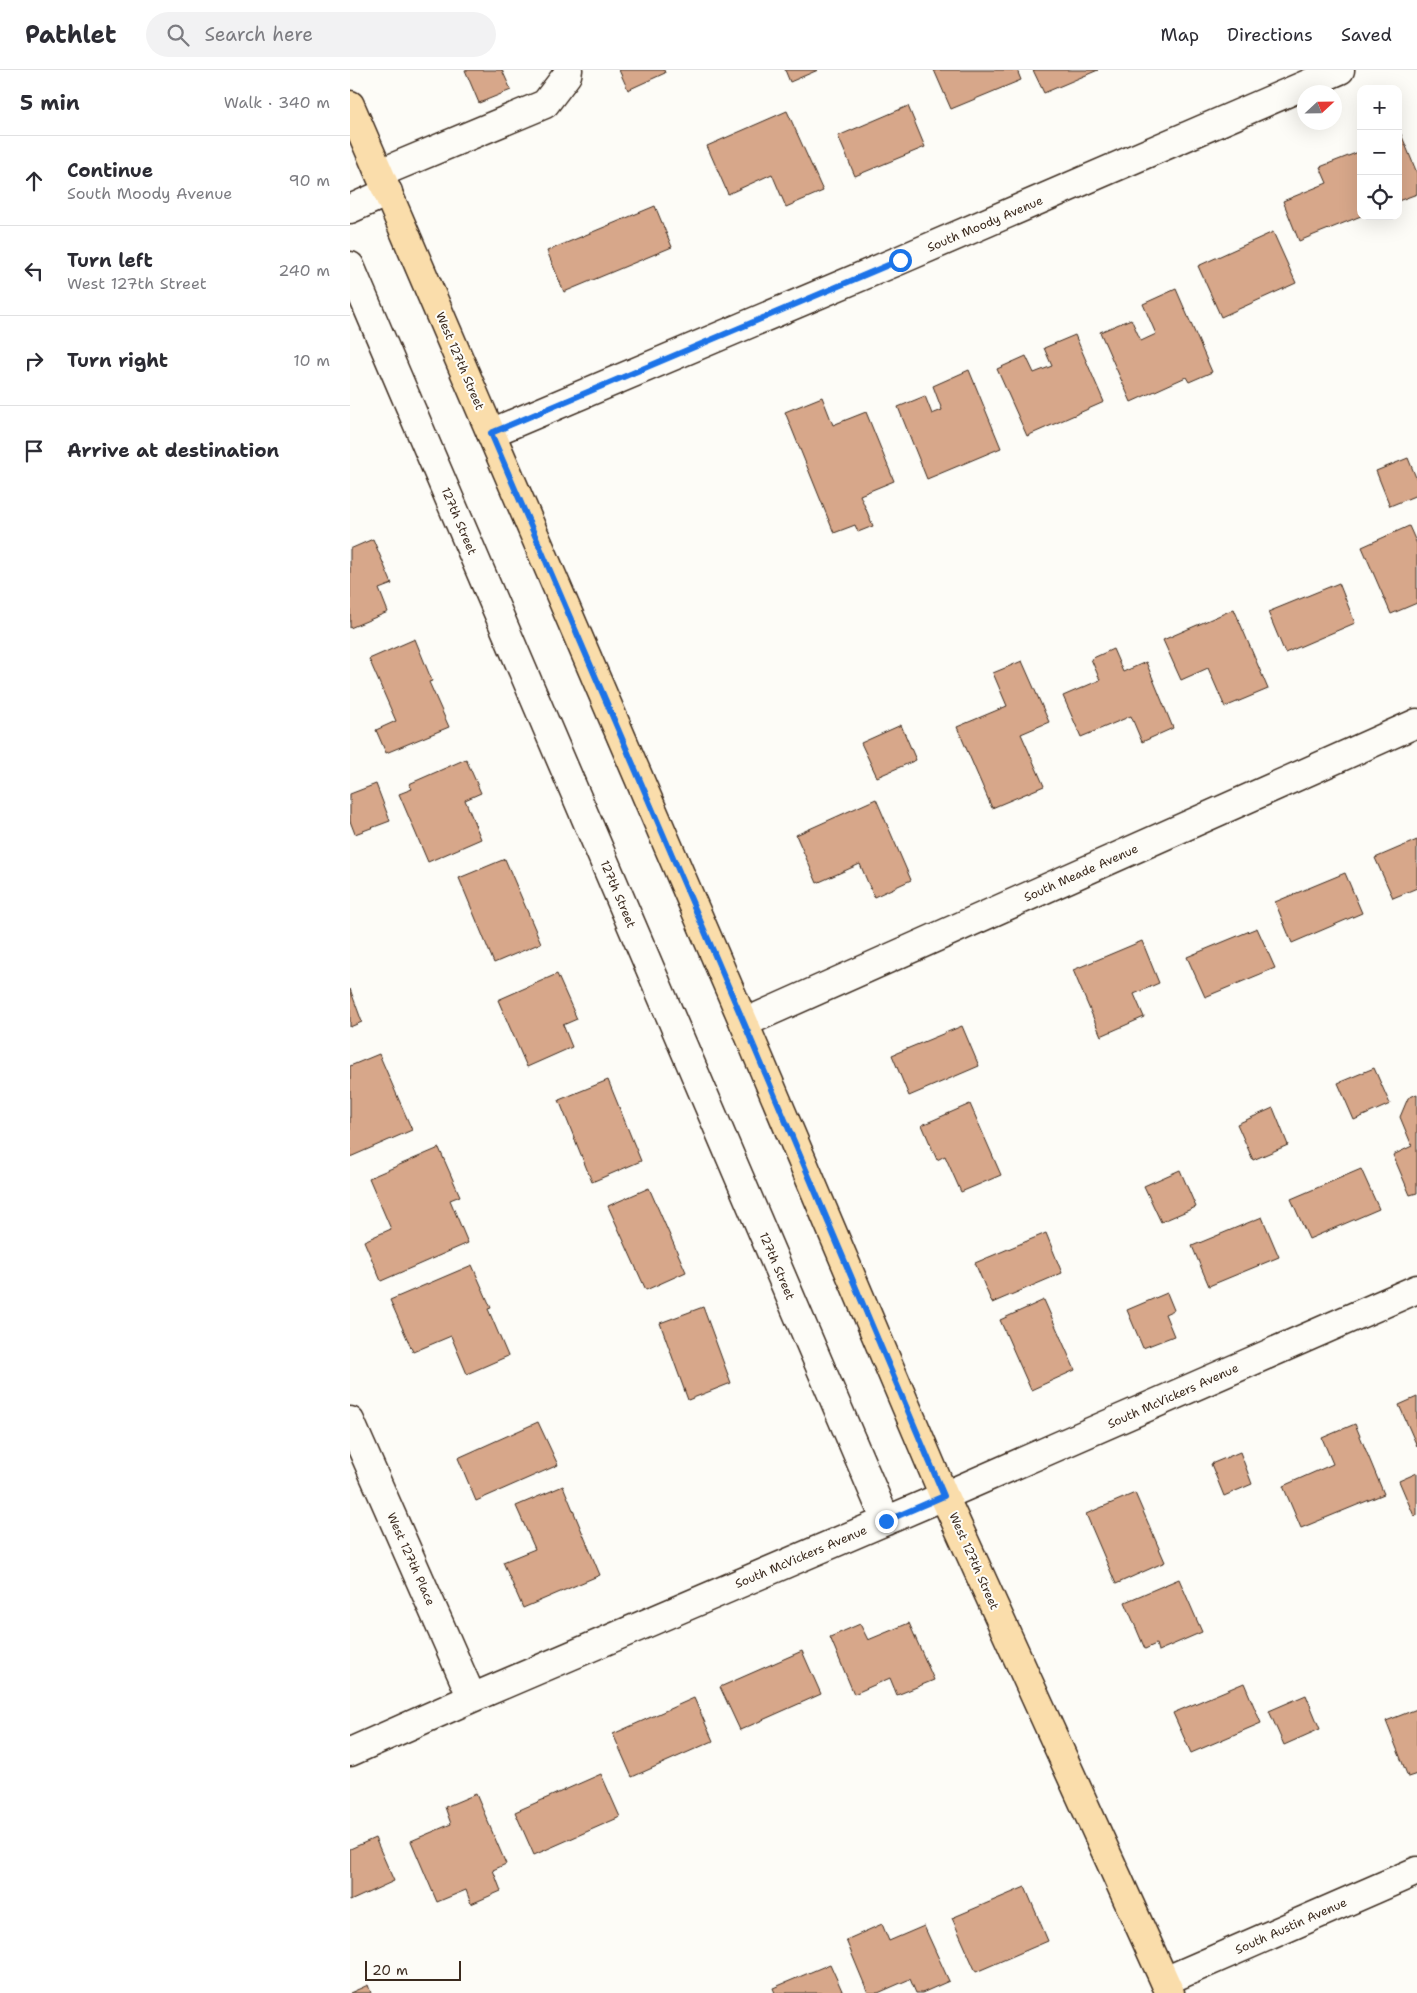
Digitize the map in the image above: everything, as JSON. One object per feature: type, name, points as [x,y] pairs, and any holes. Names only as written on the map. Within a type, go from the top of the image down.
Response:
[{"type":"main road","name":"West 127th Street","points":[[350,105],[744,1023],[944,1496],[1167,1990]]},
{"type":"street","points":[[350,209],[384,183],[544,104],[568,75],[568,70]]},
{"type":"street","name":"South Moody Avenue","points":[[491,433],[884,267],[1340,70]]},
{"type":"street","name":"127th Street","points":[[350,266],[886,1521]]},
{"type":"street","name":"South Meade Avenue","points":[[744,1023],[1417,723]]},
{"type":"street","name":"South McVickers Avenue","points":[[350,1752],[944,1496],[1417,1289]]},
{"type":"street","name":"West 127th Place","points":[[350,1421],[472,1698]]},
{"type":"street","name":"South Austin Avenue","points":[[1167,1990],[1417,1871]]},
{"type":"building","points":[[465,70],[502,70],[511,90],[479,103]]},
{"type":"building","points":[[619,70],[664,70],[665,73],[628,90]]},
{"type":"building","points":[[785,70],[818,70],[790,82]]},
{"type":"building","points":[[934,70],[1017,70],[1021,80],[951,109]]},
{"type":"building","points":[[1033,70],[1098,70],[1044,93]]},
{"type":"building","points":[[908,106],[925,147],[855,176],[838,136]]},
{"type":"building","points":[[787,111],[823,191],[786,207],[772,174],[728,194],[707,146]]},
{"type":"building","points":[[1402,136],[1417,173],[1417,194],[1402,200]]},
{"type":"building","points":[[1357,153],[1357,218],[1299,241],[1283,201],[1327,183],[1320,167]]},
{"type":"building","points":[[655,206],[672,247],[564,292],[547,251]]},
{"type":"building","points":[[1273,232],[1296,283],[1221,317],[1198,266]]},
{"type":"building","points":[[1176,289],[1212,372],[1189,382],[1186,377],[1131,402],[1100,332],[1131,319],[1141,341],[1156,334],[1143,304]]},
{"type":"building","points":[[1075,335],[1104,402],[1027,436],[997,369],[1026,356],[1034,373],[1052,366],[1044,348]]},
{"type":"building","points":[[969,370],[1001,448],[927,479],[898,407],[925,396],[932,414],[942,410],[933,386]]},
{"type":"building","points":[[822,397],[833,425],[866,412],[894,481],[860,495],[873,526],[858,532],[855,525],[834,533],[785,412]]},
{"type":"building","points":[[1408,458],[1417,480],[1417,495],[1390,506],[1376,471]]},
{"type":"building","points":[[1409,526],[1417,544],[1417,603],[1391,614],[1362,547]]},
{"type":"building","points":[[373,539],[392,584],[379,589],[388,612],[350,628],[350,549]]},
{"type":"building","points":[[1339,583],[1355,623],[1285,653],[1268,612]]},
{"type":"building","points":[[1234,609],[1268,689],[1225,707],[1208,668],[1181,680],[1163,640]]},
{"type":"building","points":[[415,639],[432,681],[429,682],[449,727],[386,753],[376,730],[396,721],[369,659]]},
{"type":"building","points":[[1113,649],[1123,672],[1146,662],[1173,728],[1142,742],[1131,716],[1081,737],[1063,696],[1100,680],[1091,659]]},
{"type":"building","points":[[1022,661],[1049,722],[1021,734],[1044,786],[992,808],[957,727],[1007,706],[993,673]]},
{"type":"building","points":[[901,725],[916,760],[877,777],[861,743]]},
{"type":"building","points":[[466,759],[481,793],[465,800],[481,839],[428,862],[399,794],[412,789],[409,784]]},
{"type":"building","points":[[376,784],[390,821],[355,834],[350,821],[350,794]]},
{"type":"building","points":[[876,799],[911,880],[874,897],[860,864],[817,883],[796,835]]},
{"type":"building","points":[[1417,840],[1417,888],[1393,898],[1375,858]]},
{"type":"building","points":[[505,859],[541,943],[494,963],[459,878]]},
{"type":"building","points":[[1345,873],[1362,913],[1292,943],[1275,902]]},
{"type":"building","points":[[1257,928],[1275,968],[1205,997],[1187,957]]},
{"type":"building","points":[[1142,941],[1159,983],[1134,994],[1144,1017],[1101,1036],[1073,970]]},
{"type":"building","points":[[557,974],[577,1019],[563,1025],[572,1047],[527,1067],[498,1000]]},
{"type":"building","points":[[350,989],[362,1022],[350,1027]]},
{"type":"building","points":[[962,1026],[979,1066],[909,1096],[892,1055]]},
{"type":"building","points":[[379,1054],[412,1130],[350,1157],[350,1066]]},
{"type":"building","points":[[1374,1068],[1390,1104],[1354,1120],[1338,1083]]},
{"type":"building","points":[[608,1080],[641,1161],[592,1182],[559,1100]]},
{"type":"building","points":[[1417,1094],[1417,1193],[1410,1195],[1393,1155],[1412,1146],[1400,1117],[1408,1098]]},
{"type":"building","points":[[970,1104],[1001,1175],[961,1192],[945,1156],[937,1160],[922,1125]]},
{"type":"building","points":[[1273,1108],[1288,1145],[1253,1160],[1237,1124]]},
{"type":"building","points":[[439,1148],[460,1196],[450,1200],[468,1243],[381,1281],[364,1241],[391,1229],[369,1178]]},
{"type":"building","points":[[1361,1169],[1379,1209],[1309,1239],[1291,1199]]},
{"type":"building","points":[[1180,1170],[1196,1207],[1161,1222],[1144,1186]]},
{"type":"building","points":[[649,1188],[686,1272],[646,1290],[608,1206]]},
{"type":"building","points":[[1262,1217],[1279,1257],[1209,1286],[1192,1246]]},
{"type":"building","points":[[1046,1233],[1062,1273],[992,1303],[975,1263]]},
{"type":"building","points":[[472,1265],[491,1308],[488,1309],[508,1356],[467,1374],[451,1336],[413,1352],[390,1300]]},
{"type":"building","points":[[1167,1293],[1174,1310],[1165,1314],[1174,1336],[1143,1348],[1127,1310]]},
{"type":"building","points":[[1044,1300],[1075,1370],[1031,1390],[1000,1320]]},
{"type":"building","points":[[703,1307],[731,1383],[688,1400],[660,1323]]},
{"type":"building","points":[[1417,1397],[1417,1446],[1399,1405]]},
{"type":"building","points":[[538,1422],[558,1465],[476,1501],[458,1458]]},
{"type":"building","points":[[1355,1424],[1384,1494],[1301,1528],[1283,1486],[1333,1464],[1322,1438]]},
{"type":"building","points":[[1240,1452],[1252,1484],[1224,1496],[1211,1464]]},
{"type":"building","points":[[1417,1473],[1417,1515],[1414,1516],[1399,1481]]},
{"type":"building","points":[[563,1486],[600,1575],[523,1608],[503,1562],[535,1549],[516,1506]]},
{"type":"building","points":[[1135,1493],[1165,1562],[1116,1584],[1086,1514]]},
{"type":"building","points":[[1179,1579],[1202,1632],[1158,1651],[1156,1644],[1145,1649],[1125,1602]]},
{"type":"building","points":[[909,1623],[934,1680],[897,1695],[890,1678],[854,1694],[830,1637],[860,1624],[868,1640]]},
{"type":"building","points":[[802,1651],[821,1694],[740,1730],[720,1687]]},
{"type":"building","points":[[1244,1683],[1261,1723],[1191,1753],[1173,1713]]},
{"type":"building","points":[[1306,1695],[1320,1729],[1284,1745],[1269,1711]]},
{"type":"building","points":[[694,1698],[713,1741],[632,1777],[613,1734]]},
{"type":"building","points":[[1417,1709],[1417,1774],[1408,1777],[1386,1721]]},
{"type":"building","points":[[601,1774],[620,1817],[534,1855],[515,1812]]},
{"type":"building","points":[[476,1794],[506,1864],[493,1870],[501,1891],[471,1904],[466,1890],[437,1902],[411,1841],[451,1824],[445,1807]]},
{"type":"building","points":[[375,1838],[394,1881],[350,1901],[350,1849]]},
{"type":"building","points":[[1025,1887],[1048,1941],[976,1972],[952,1918]]},
{"type":"building","points":[[882,1924],[889,1941],[924,1926],[949,1981],[922,1993],[916,1993],[910,1979],[878,1993],[868,1993],[846,1940]]},
{"type":"building","points":[[830,1964],[843,1993],[775,1993],[773,1988]]},
{"type":"building","points":[[368,1985],[371,1993],[350,1993]]},
{"type":"route","points":[[886,1521],[944,1496],[491,433],[900,260]]}]
